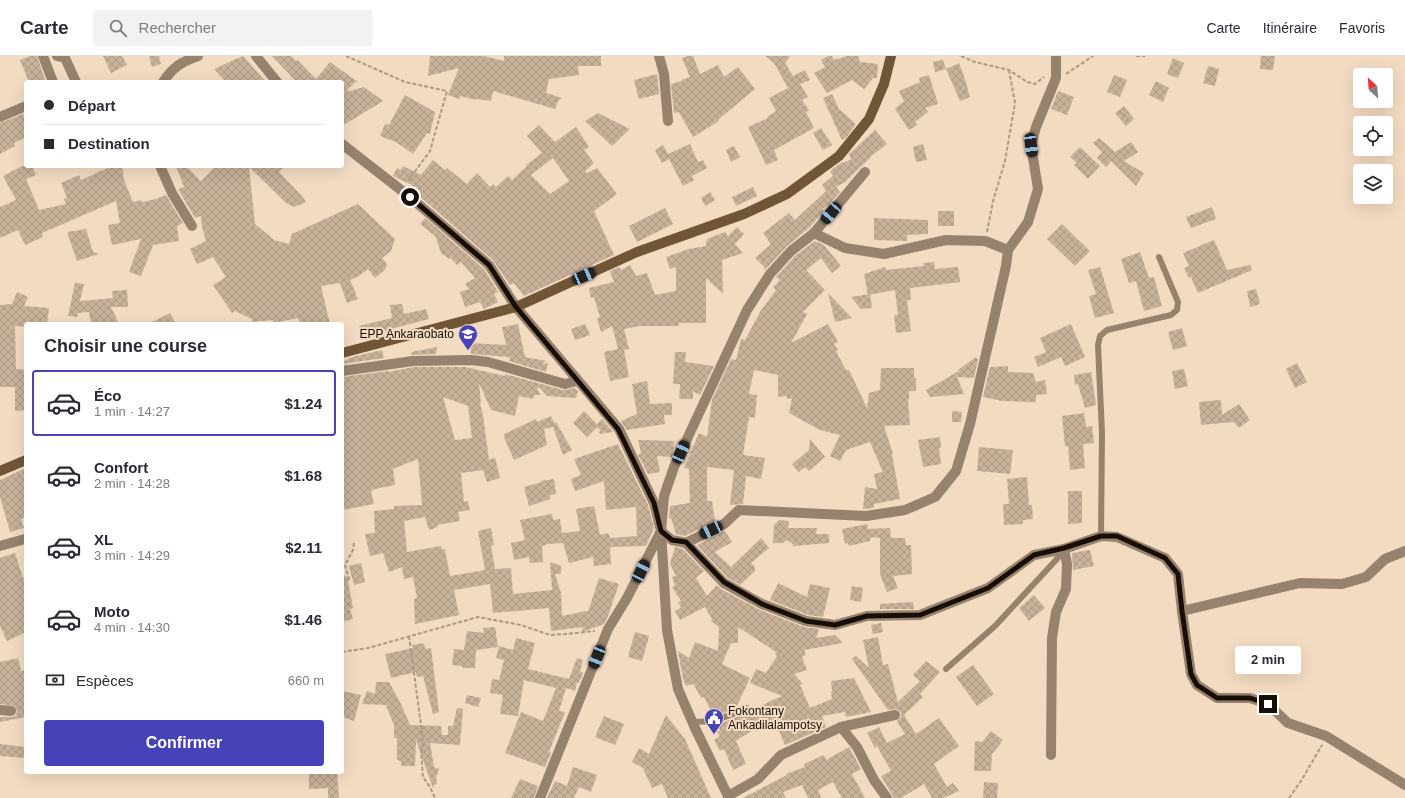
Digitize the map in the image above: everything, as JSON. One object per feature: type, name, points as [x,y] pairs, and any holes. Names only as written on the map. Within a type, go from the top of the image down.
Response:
[{"type":"street","points":[[43,56],[52,80]]},
{"type":"street","points":[[57,56],[65,58],[75,80]]},
{"type":"street","points":[[164,80],[171,71],[184,61],[198,56]]},
{"type":"street","points":[[256,56],[275,80]]},
{"type":"street","points":[[659,56],[664,74],[668,121]]},
{"type":"street","points":[[344,352],[516,307],[638,252],[744,214],[787,194],[839,156],[869,119],[884,84],[891,56]]},
{"type":"street","points":[[344,146],[402,190],[489,265],[516,307],[618,429],[654,503],[661,531],[672,540],[686,542],[724,524],[739,510],[866,516],[905,510],[935,497],[956,471],[970,424],[1006,266],[1008,250],[1028,222],[1038,189],[1031,145],[1036,127],[1056,78],[1056,56]]},
{"type":"street","points":[[0,117],[24,107]]},
{"type":"street","points":[[161,168],[172,193],[192,226]]},
{"type":"street","points":[[866,172],[814,234],[791,251],[770,274],[746,310],[674,467],[664,496],[661,531],[667,630],[678,689],[728,797],[758,779],[781,755],[841,727],[895,715]]},
{"type":"street","points":[[814,234],[846,248],[884,254],[946,240],[985,241],[1008,250]]},
{"type":"street","points":[[344,371],[413,361],[471,360],[488,362],[564,384],[577,381]]},
{"type":"street","points":[[0,471],[24,461]]},
{"type":"street","points":[[540,798],[608,629],[627,598],[661,531]]},
{"type":"street","points":[[686,542],[724,582],[762,604],[806,621],[835,625],[867,616],[920,615],[988,588],[1034,555],[1064,548],[1101,536],[1117,536],[1165,558],[1178,574],[1191,674],[1197,685],[1217,698],[1250,698],[1268,704],[1288,723],[1326,736],[1405,785]]},
{"type":"street","points":[[0,546],[24,539]]},
{"type":"street","points":[[1051,755],[1052,638],[1056,612],[1066,589],[1067,564],[1064,548]]},
{"type":"street","points":[[1182,611],[1300,584],[1342,584],[1366,577],[1385,559],[1405,551]]},
{"type":"street","points":[[0,710],[11,711]]},
{"type":"street","points":[[841,727],[857,747],[874,780],[887,798]]},
{"type":"lane","points":[[1101,536],[1102,433],[1098,345],[1100,336],[1107,330],[1171,315],[1177,310],[1178,302],[1159,257]]},
{"type":"lane","points":[[946,669],[995,626],[1056,560],[1064,548]]},
{"type":"lane","points":[[692,722],[715,721],[747,708]]},
{"type":"path","points":[[346,56],[405,82],[446,91],[430,151],[402,190]]},
{"type":"path","points":[[961,56],[975,62],[1009,70],[1027,82],[1035,84],[1044,77],[1056,78],[1069,72],[1093,56]]},
{"type":"path","points":[[1136,56],[1145,56]]},
{"type":"path","points":[[985,241],[993,201],[1006,161],[1015,103],[1009,70]]},
{"type":"path","points":[[344,581],[349,580],[345,565],[353,550],[354,543]]},
{"type":"path","points":[[344,652],[368,648],[478,617],[521,625],[550,634],[583,633],[608,629]]},
{"type":"path","points":[[409,636],[422,725],[423,746],[421,751],[423,777],[435,798]]},
{"type":"path","points":[[1289,798],[1301,781],[1326,736]]},
{"type":"building","points":[[30,56],[37,56],[45,80],[28,80],[20,60]]},
{"type":"building","points":[[103,56],[122,56],[127,65],[111,73]]},
{"type":"building","points":[[149,56],[159,56],[161,64],[152,67]]},
{"type":"building","points":[[243,56],[264,80],[224,80],[214,69]]},
{"type":"building","points":[[272,56],[291,56],[296,61],[298,60],[316,79],[330,62],[358,82],[355,82],[346,92],[364,87],[383,101],[344,125],[344,80],[295,80]]},
{"type":"building","points":[[430,56],[484,56],[504,61],[504,56],[601,56],[601,66],[578,66],[579,75],[549,79],[546,93],[562,98],[558,101],[555,109],[493,91],[491,101],[475,100],[461,96],[459,99],[448,95],[459,68],[428,76]]},
{"type":"building","points":[[693,56],[700,74],[718,65],[724,77],[738,67],[755,89],[718,120],[719,121],[693,137],[679,112],[674,113],[671,84],[690,77],[682,58]]},
{"type":"building","points":[[765,56],[790,56],[785,63],[793,76],[805,70],[810,80],[800,84],[808,97],[802,100],[809,110],[806,112],[814,128],[774,150],[778,160],[766,165],[748,127],[768,118],[767,117],[776,111],[769,98],[788,88],[774,63]]},
{"type":"building","points":[[828,56],[832,56],[834,60],[847,56],[858,56],[860,62],[878,64],[877,78],[873,78],[864,89],[852,80],[827,93],[814,73],[825,67],[821,60]]},
{"type":"building","points":[[1261,56],[1275,56],[1273,70],[1260,69]]},
{"type":"building","points":[[1173,58],[1184,63],[1178,78],[1167,74]]},
{"type":"building","points":[[943,60],[946,69],[935,72],[933,62]]},
{"type":"building","points":[[959,63],[970,97],[960,101],[946,69]]},
{"type":"building","points":[[1208,66],[1219,69],[1215,86],[1203,83]]},
{"type":"building","points":[[657,74],[659,94],[639,99],[634,80]]},
{"type":"building","points":[[929,75],[938,104],[925,108],[928,112],[915,122],[917,125],[909,130],[895,109],[904,101],[899,91],[920,82],[919,78]]},
{"type":"building","points":[[1114,75],[1127,80],[1120,97],[1107,92]]},
{"type":"building","points":[[1156,81],[1169,88],[1163,102],[1149,95]]},
{"type":"building","points":[[1058,91],[1074,97],[1067,115],[1051,109]]},
{"type":"building","points":[[832,94],[839,109],[856,124],[846,138],[842,140],[823,98]]},
{"type":"building","points":[[405,95],[435,112],[430,134],[427,133],[413,154],[396,142],[380,136],[385,124],[389,125]]},
{"type":"building","points":[[1124,106],[1134,119],[1126,126],[1115,113]]},
{"type":"building","points":[[598,113],[630,129],[612,146],[585,121]]},
{"type":"building","points":[[24,114],[24,138],[14,143],[15,146],[0,154],[0,123]]},
{"type":"building","points":[[539,125],[555,142],[576,127],[589,147],[584,150],[594,163],[585,171],[587,173],[597,168],[617,194],[594,211],[614,255],[524,296],[514,283],[510,285],[493,260],[410,188],[412,185],[393,176],[397,168],[401,170],[403,166],[421,175],[433,160],[445,170],[447,168],[467,184],[477,173],[490,187],[493,184],[496,187],[508,176],[512,180],[527,166],[526,165],[542,153],[527,136]],"holes":[[[553,158],[569,181],[550,194],[531,175]]]},
{"type":"building","points":[[821,128],[832,145],[823,150],[813,133]]},
{"type":"building","points":[[875,130],[887,144],[870,157],[845,182],[836,187],[840,192],[822,209],[824,211],[809,228],[787,246],[764,270],[765,268],[755,258],[771,244],[763,233],[789,213],[795,220],[826,191],[822,185],[833,176],[830,171],[842,162],[844,163],[851,159],[849,154]]},
{"type":"building","points":[[1099,138],[1115,152],[1131,142],[1138,152],[1124,161],[1144,173],[1136,186],[1111,161],[1106,167],[1097,158],[1102,152],[1093,143]]},
{"type":"building","points":[[690,144],[698,162],[703,160],[707,168],[692,176],[694,180],[683,186],[669,159],[662,163],[655,150],[663,145],[668,154]]},
{"type":"building","points":[[923,144],[927,160],[916,162],[913,147]]},
{"type":"building","points":[[734,146],[740,157],[731,162],[726,150]]},
{"type":"building","points":[[1080,147],[1100,166],[1088,179],[1074,165],[1077,163],[1070,157]]},
{"type":"building","points":[[22,166],[24,166],[24,168],[33,168],[36,175],[26,179],[39,210],[66,204],[64,199],[67,198],[61,183],[79,175],[81,180],[108,168],[122,168],[124,180],[133,202],[141,200],[142,202],[166,195],[183,223],[177,226],[179,241],[153,245],[141,276],[129,272],[141,239],[112,245],[108,225],[120,223],[116,201],[42,233],[43,237],[25,245],[18,230],[0,238],[0,207],[16,200],[3,176]]},
{"type":"building","points":[[177,168],[188,168],[201,181],[214,168],[249,168],[255,224],[274,240],[289,244],[292,234],[358,204],[395,239],[391,251],[382,258],[387,264],[385,270],[375,278],[368,269],[359,276],[350,280],[358,299],[347,303],[340,283],[321,286],[330,322],[299,322],[298,318],[278,322],[273,322],[273,320],[252,322],[252,319],[235,311],[232,313],[213,285],[226,277],[213,257],[197,264],[190,249],[206,241],[201,216],[195,218],[178,189],[184,187]]},
{"type":"building","points":[[250,168],[283,168],[279,172],[306,202],[294,207],[286,203]]},
{"type":"building","points":[[753,187],[757,196],[736,206],[732,197]]},
{"type":"building","points":[[710,192],[715,200],[705,206],[701,198]]},
{"type":"building","points":[[1212,207],[1216,219],[1191,228],[1186,217]]},
{"type":"building","points":[[665,208],[673,224],[637,242],[629,226]]},
{"type":"building","points":[[938,211],[954,211],[954,226],[938,226]]},
{"type":"building","points":[[425,218],[484,269],[498,292],[494,294],[498,302],[484,309],[480,302],[465,307],[460,292],[469,289],[465,284],[475,278],[461,262],[457,265],[451,258],[449,259],[441,253],[436,237],[420,224]]},
{"type":"building","points":[[874,218],[928,220],[928,234],[907,235],[907,241],[874,240]]},
{"type":"building","points":[[1062,224],[1090,251],[1075,266],[1047,239]]},
{"type":"building","points":[[737,227],[744,234],[735,244],[743,253],[722,260],[723,294],[706,278],[706,323],[679,323],[679,326],[639,326],[624,329],[629,349],[624,350],[629,377],[610,381],[604,352],[618,349],[612,326],[601,332],[597,319],[600,317],[594,297],[591,298],[589,288],[614,282],[610,271],[619,267],[621,270],[630,265],[636,276],[647,273],[655,295],[676,291],[676,267],[670,269],[666,257],[689,249],[706,246],[707,239],[725,232],[728,236]]},
{"type":"building","points":[[86,229],[93,252],[99,254],[77,261],[67,232]]},
{"type":"building","points":[[1214,240],[1227,270],[1250,265],[1252,270],[1198,293],[1191,277],[1189,278],[1184,268],[1189,266],[1183,253]]},
{"type":"building","points":[[815,241],[824,245],[841,266],[832,273],[821,258],[806,270],[825,290],[803,312],[807,314],[791,343],[828,324],[838,342],[834,344],[838,350],[836,351],[846,370],[849,370],[867,408],[869,393],[880,390],[881,368],[914,368],[916,391],[909,391],[908,399],[910,425],[884,426],[893,454],[900,499],[874,504],[874,508],[863,509],[865,487],[877,489],[874,474],[883,472],[870,442],[846,450],[840,461],[830,456],[840,435],[820,430],[789,413],[792,398],[787,399],[787,396],[778,397],[778,375],[754,370],[749,394],[757,395],[755,418],[749,417],[743,455],[765,458],[761,479],[746,476],[743,504],[730,505],[734,470],[707,467],[707,501],[712,501],[715,521],[685,536],[676,534],[671,518],[669,518],[670,506],[690,503],[689,469],[684,468],[699,433],[707,437],[712,400],[731,359],[736,360],[741,339],[745,340],[760,312],[776,290],[773,287],[780,280],[776,277],[795,256]]},
{"type":"building","points":[[1140,252],[1149,278],[1154,277],[1162,306],[1144,311],[1136,281],[1129,283],[1121,259]]},
{"type":"building","points":[[934,262],[935,269],[958,267],[960,282],[910,288],[911,300],[907,300],[911,331],[896,333],[894,315],[898,315],[895,290],[868,295],[864,274],[885,267],[886,270],[924,266],[923,263]]},
{"type":"building","points":[[1100,267],[1114,313],[1095,318],[1089,296],[1096,294],[1088,270]]},
{"type":"building","points":[[75,283],[84,284],[80,301],[113,298],[112,291],[127,290],[128,307],[111,307],[118,322],[91,322],[89,312],[78,313],[77,317],[68,316]]},
{"type":"building","points":[[1256,289],[1260,304],[1250,307],[1247,291]]},
{"type":"building","points":[[17,292],[28,297],[24,306],[49,308],[47,322],[24,322],[24,327],[15,326],[16,369],[24,370],[24,410],[15,411],[15,387],[0,387],[0,305],[12,304]]},
{"type":"building","points":[[828,293],[852,318],[835,322]]},
{"type":"building","points":[[870,294],[872,308],[861,309],[851,297]]},
{"type":"building","points":[[402,304],[404,314],[426,309],[429,319],[376,333],[363,338],[359,326],[392,318],[390,305]]},
{"type":"building","points":[[170,313],[175,322],[152,322]]},
{"type":"building","points":[[518,324],[525,357],[546,361],[542,364],[548,363],[546,372],[509,361],[510,357],[471,354],[471,343],[506,345],[502,327]]},
{"type":"building","points":[[585,324],[590,335],[575,340],[571,329]]},
{"type":"building","points":[[1071,324],[1085,357],[1065,366],[1061,357],[1038,367],[1034,357],[1046,352],[1040,338]]},
{"type":"building","points":[[1182,328],[1187,346],[1173,350],[1168,332]]},
{"type":"building","points":[[437,347],[436,354],[411,355],[411,352]]},
{"type":"building","points":[[382,350],[384,358],[344,364],[344,361],[352,357]]},
{"type":"building","points":[[675,352],[686,352],[685,362],[714,366],[700,395],[693,391],[693,399],[679,399],[680,384],[673,384]]},
{"type":"building","points":[[976,357],[978,360],[974,378],[957,377],[964,394],[930,397],[926,390],[959,371],[958,370]]},
{"type":"building","points":[[1297,363],[1307,382],[1295,388],[1286,369]]},
{"type":"building","points":[[1008,366],[1008,372],[1033,373],[1036,382],[1045,380],[1047,394],[1036,395],[1036,402],[1002,401],[983,397],[990,367]]},
{"type":"building","points":[[414,367],[465,367],[505,376],[505,374],[563,390],[575,388],[578,391],[576,398],[547,396],[539,387],[537,389],[541,395],[534,395],[533,399],[519,396],[515,416],[491,410],[479,383],[480,404],[483,415],[489,460],[495,458],[500,478],[487,482],[483,470],[461,473],[464,502],[468,501],[470,510],[458,512],[460,521],[437,525],[438,527],[429,530],[425,517],[404,521],[407,552],[441,546],[442,550],[445,549],[450,576],[485,570],[478,531],[491,528],[494,545],[491,546],[495,569],[511,568],[513,594],[552,590],[550,562],[561,566],[561,574],[555,574],[561,593],[562,616],[586,611],[588,612],[599,578],[619,584],[604,624],[582,632],[583,627],[551,631],[549,608],[493,613],[490,584],[454,590],[459,615],[415,624],[414,599],[417,598],[413,577],[404,579],[402,567],[389,572],[383,553],[370,556],[365,534],[375,533],[374,511],[394,509],[394,506],[422,505],[418,459],[393,469],[395,485],[371,491],[374,504],[344,510],[344,377]],"holes":[[[443,397],[468,406],[472,438],[455,440]]]},
{"type":"building","points":[[1184,369],[1188,386],[1175,389],[1172,371]]},
{"type":"building","points":[[1091,372],[1096,405],[1085,408],[1078,384],[1075,385],[1074,375]]},
{"type":"building","points":[[647,381],[650,404],[672,403],[672,415],[664,415],[665,424],[627,430],[621,421],[637,414],[632,384]]},
{"type":"building","points":[[1221,400],[1222,415],[1239,404],[1250,420],[1239,428],[1234,422],[1201,425],[1199,402]]},
{"type":"building","points":[[584,411],[597,424],[602,419],[613,432],[600,434],[599,432],[601,431],[597,427],[587,437],[573,423]]},
{"type":"building","points":[[952,411],[962,412],[961,422],[952,422]]},
{"type":"building","points":[[1084,413],[1086,427],[1092,426],[1094,443],[1083,444],[1085,468],[1070,470],[1068,446],[1065,446],[1062,416]]},
{"type":"building","points":[[551,416],[572,450],[563,455],[553,427],[544,429],[547,445],[514,460],[504,434],[536,419],[537,422]]},
{"type":"building","points":[[940,437],[941,448],[939,448],[941,464],[923,467],[918,440]]},
{"type":"building","points":[[810,439],[825,457],[809,471],[805,467],[799,472],[792,464],[809,450]]},
{"type":"building","points":[[638,440],[674,441],[672,457],[657,456],[660,472],[648,474],[638,455],[641,453]]},
{"type":"building","points":[[618,444],[648,505],[654,528],[646,546],[610,547],[611,564],[594,566],[593,557],[569,563],[563,543],[546,544],[542,546],[543,562],[530,563],[529,557],[514,560],[511,543],[525,540],[520,520],[552,514],[553,520],[560,519],[562,533],[580,531],[576,509],[594,506],[600,535],[608,533],[610,538],[637,536],[636,507],[606,510],[604,481],[575,491],[571,479],[581,475],[574,459]]},
{"type":"building","points":[[979,447],[1013,450],[1010,474],[977,471]]},
{"type":"building","points":[[24,469],[24,518],[21,519],[24,528],[10,532],[0,497],[0,480]]},
{"type":"building","points":[[1027,477],[1029,505],[1032,505],[1033,519],[1023,520],[1023,524],[1004,525],[1003,504],[1009,504],[1007,479]]},
{"type":"building","points":[[554,479],[556,494],[550,495],[550,499],[529,506],[524,487],[542,482],[541,481]]},
{"type":"building","points":[[1068,491],[1082,491],[1082,523],[1068,524]]},
{"type":"building","points":[[779,520],[789,521],[788,528],[817,528],[816,534],[829,534],[829,543],[793,546],[793,544],[787,540],[783,543],[773,543],[774,525]]},
{"type":"building","points":[[867,524],[868,529],[890,528],[891,538],[905,538],[906,545],[911,545],[912,574],[893,576],[898,588],[887,592],[880,574],[880,538],[871,537],[870,541],[849,546],[848,543],[845,544],[842,529]]},
{"type":"building","points":[[725,531],[732,542],[715,552],[731,567],[761,538],[769,548],[751,563],[755,567],[755,571],[740,585],[728,578],[697,545]]},
{"type":"building","points":[[675,547],[683,549],[704,571],[696,578],[707,596],[717,585],[721,589],[760,610],[804,627],[819,629],[816,638],[835,635],[843,643],[804,650],[806,655],[802,657],[807,670],[794,674],[803,684],[800,685],[810,708],[832,699],[831,681],[854,678],[871,712],[846,717],[845,712],[822,716],[826,727],[785,745],[774,719],[759,726],[736,741],[746,764],[733,770],[724,749],[720,751],[714,740],[720,736],[717,732],[720,730],[718,725],[782,696],[750,683],[756,669],[766,673],[777,656],[775,654],[776,652],[738,627],[738,643],[731,643],[722,664],[750,678],[736,708],[714,717],[704,697],[701,698],[694,685],[686,686],[683,679],[678,651],[689,658],[695,642],[718,651],[719,627],[711,621],[712,619],[705,607],[680,620],[675,611],[681,608],[678,602],[681,601],[672,587],[675,586],[672,577],[676,576],[670,564]]},
{"type":"building","points":[[1090,550],[1094,566],[1073,570],[1072,553]]},
{"type":"building","points":[[15,553],[24,578],[24,633],[7,641],[0,626],[0,558]]},
{"type":"building","points":[[361,563],[365,582],[354,585],[349,566]]},
{"type":"building","points":[[347,576],[353,608],[350,609],[353,619],[344,621],[344,577]]},
{"type":"building","points":[[778,583],[807,597],[810,584],[830,588],[823,617],[808,615],[770,600]]},
{"type":"building","points":[[852,586],[863,588],[861,602],[850,600]]},
{"type":"building","points":[[1034,595],[1045,608],[1029,621],[1019,608]]},
{"type":"building","points":[[913,602],[914,609],[880,609],[880,604]]},
{"type":"building","points":[[881,623],[883,632],[873,634],[871,625]]},
{"type":"building","points":[[495,627],[498,647],[476,650],[475,668],[462,668],[462,666],[452,665],[454,649],[464,650],[467,631],[484,633],[483,628]]},
{"type":"building","points":[[635,632],[649,636],[642,661],[628,657]]},
{"type":"building","points":[[878,637],[883,665],[888,664],[898,702],[920,681],[913,675],[926,661],[940,672],[920,694],[923,697],[904,715],[916,734],[939,718],[959,746],[934,764],[947,787],[953,783],[959,791],[943,798],[931,798],[924,784],[901,798],[894,798],[881,776],[891,771],[877,746],[875,748],[867,733],[879,727],[887,743],[905,734],[897,721],[901,717],[901,713],[897,709],[888,710],[852,659],[856,656],[869,668],[863,640]]},
{"type":"building","points":[[516,638],[535,643],[528,669],[569,679],[577,658],[583,660],[580,671],[583,673],[579,683],[577,682],[575,691],[566,688],[559,711],[565,712],[549,752],[551,753],[545,767],[505,753],[521,712],[543,721],[556,688],[524,680],[518,716],[500,714],[503,695],[490,693],[492,679],[499,680],[504,660],[496,658],[499,646],[513,650]]},
{"type":"building","points":[[424,643],[425,649],[431,648],[439,712],[433,714],[423,676],[417,677],[416,672],[391,678],[385,654],[413,648],[412,645]]},
{"type":"building","points":[[18,658],[21,671],[24,670],[24,717],[0,722],[0,717],[13,717],[16,715],[17,711],[14,706],[0,704],[0,662]]},
{"type":"building","points":[[973,665],[994,694],[977,706],[956,677]]},
{"type":"building","points":[[376,682],[389,682],[410,725],[441,726],[442,735],[448,735],[448,726],[453,726],[457,708],[463,709],[460,745],[430,743],[434,767],[439,769],[436,778],[437,784],[434,785],[433,788],[416,740],[415,766],[401,766],[401,761],[397,760],[397,738],[394,738],[394,725],[386,705],[362,704],[367,691],[375,694]]},
{"type":"building","points":[[344,691],[361,695],[354,721],[344,718]]},
{"type":"building","points":[[467,695],[481,698],[478,707],[465,703]]},
{"type":"building","points":[[666,715],[685,739],[711,798],[668,798],[662,784],[652,788],[643,768],[632,762],[639,748],[649,754]]},
{"type":"building","points":[[604,716],[624,724],[615,745],[595,737]]},
{"type":"building","points":[[991,731],[1003,740],[992,754],[991,771],[974,771],[975,741],[982,742]]},
{"type":"building","points":[[0,744],[24,747],[24,758],[0,756]]},
{"type":"building","points":[[849,747],[861,769],[852,774],[865,798],[842,798],[833,782],[818,790],[821,798],[808,798],[802,785],[783,792],[786,798],[743,798],[787,775],[786,774],[805,767],[804,764],[824,755],[826,760]]},
{"type":"building","points":[[573,767],[597,775],[591,792],[579,787],[574,798],[547,798],[555,781],[567,786]]},
{"type":"building","points":[[309,774],[337,774],[339,798],[328,798],[328,788],[309,789]]},
{"type":"building","points":[[520,779],[538,786],[534,798],[511,798]]},
{"type":"building","points":[[984,782],[998,783],[997,798],[983,798]]},
{"type":"place","name":"EPP Ankaraobato","points":[[468,351]]},
{"type":"place","name":"Fokontany Ankadilalampotsy","points":[[714,735]]},
{"type":"route","points":[[410,197],[489,265],[516,307],[618,429],[654,503],[661,531],[672,540],[686,542],[724,582],[762,604],[806,621],[835,625],[867,616],[920,615],[988,588],[1034,555],[1064,548],[1101,536],[1117,536],[1165,558],[1178,574],[1191,674],[1197,685],[1217,698],[1250,698],[1268,704]]}]
